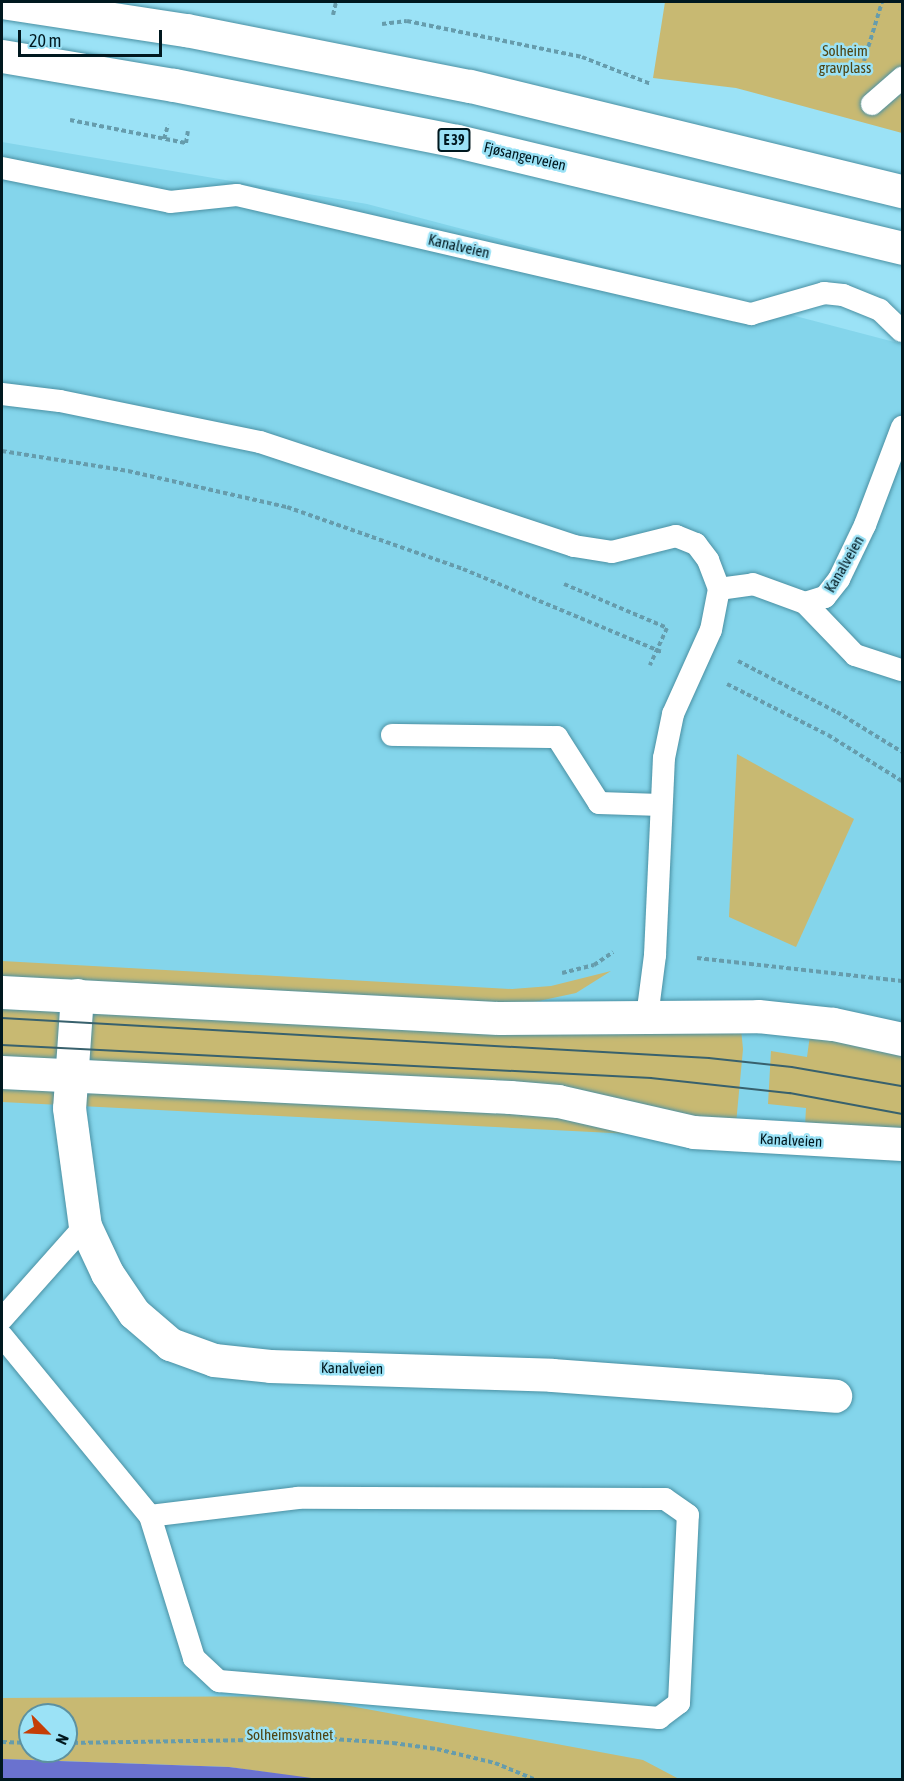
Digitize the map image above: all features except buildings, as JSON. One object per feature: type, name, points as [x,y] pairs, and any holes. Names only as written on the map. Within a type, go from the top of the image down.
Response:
[{"type":"main road","points":[[2,2],[186,30],[470,86],[903,191]]},
{"type":"main road","name":"Fjøsangerveien","points":[[2,56],[174,85],[458,141],[903,248]]},
{"type":"main road","points":[[2,992],[500,1018],[758,1016],[833,1024],[903,1039]]},
{"type":"main road","name":"Kanalveien","points":[[77,996],[69,1108],[85,1227],[107,1273],[134,1313],[171,1344],[214,1360],[270,1366],[552,1375],[835,1396]]},
{"type":"main road","name":"Kanalveien","points":[[2,1072],[558,1101],[693,1132],[858,1144],[903,1144]]},
{"type":"lane","points":[[872,104],[903,78]]},
{"type":"lane","name":"Kanalveien","points":[[2,168],[170,202],[237,195],[752,314],[824,293],[843,295],[880,310],[903,331]]},
{"type":"lane","points":[[2,394],[72,403],[260,442],[574,546],[612,552],[676,536],[696,544],[708,560],[719,589],[711,630],[673,714],[664,758],[655,955],[647,1017]]},
{"type":"lane","name":"Kanalveien","points":[[805,603],[825,597],[839,579],[865,525],[901,435]]},
{"type":"lane","points":[[719,589],[753,584],[805,603],[855,655],[901,670]]},
{"type":"lane","points":[[392,735],[557,737],[599,803],[661,805]]},
{"type":"lane","points":[[2,1319],[85,1227]]},
{"type":"lane","points":[[2,1336],[150,1516],[194,1658],[219,1681],[659,1718],[680,1703],[688,1515],[664,1499],[298,1498],[150,1516]]},
{"type":"path","points":[[332,19],[336,2]]},
{"type":"path","points":[[164,139],[168,125]]},
{"type":"path","points":[[2,451],[128,471],[287,507],[463,569],[657,650]]},
{"type":"path","points":[[650,665],[667,628]]},
{"type":"path","points":[[731,658],[837,712],[903,752]]},
{"type":"path","points":[[730,685],[828,735],[903,780]]},
{"type":"path","points":[[697,958],[903,981]]},
{"type":"path","points":[[78,1743],[332,1739],[393,1743],[476,1758],[536,1779]]},
{"type":"path","points":[[2,1742],[18,1743]]},
{"type":"shaded area","points":[[2,142],[367,204],[902,344],[902,1779],[329,1779],[78,1718],[78,1703],[18,1703],[18,1726],[2,1740]]},
{"type":"green space","name":"Solheim gravplass","points":[[665,2],[902,2],[902,133],[736,88],[653,78]]},
{"type":"green space","points":[[737,754],[854,819],[796,947],[729,917]]},
{"type":"green space","points":[[2,961],[512,989],[551,986],[611,971],[576,993],[525,1004],[2,978]]},
{"type":"green space","points":[[2,1004],[741,1029],[743,1049],[736,1124],[2,1059]]},
{"type":"green space","points":[[810,1035],[902,1053],[902,1128],[805,1126],[806,1108],[768,1104],[771,1051],[807,1057]]},
{"type":"green space","points":[[2,1084],[493,1110],[562,1118],[652,1135],[2,1102]]},
{"type":"green space","name":"Solheimsvatnet","points":[[296,1696],[643,1760],[679,1779],[319,1780],[229,1767],[78,1762],[78,1703],[18,1703],[18,1760],[2,1759],[2,1698]]},
{"type":"water","name":"Solheimsvatnet","points":[[2,1759],[18,1760],[18,1763],[78,1762],[229,1767],[319,1779],[2,1779]]},
{"type":"tram line","points":[[2,1018],[709,1058],[792,1067],[902,1086]]},
{"type":"tram line","points":[[2,1045],[651,1078],[790,1093],[902,1114]]}]
